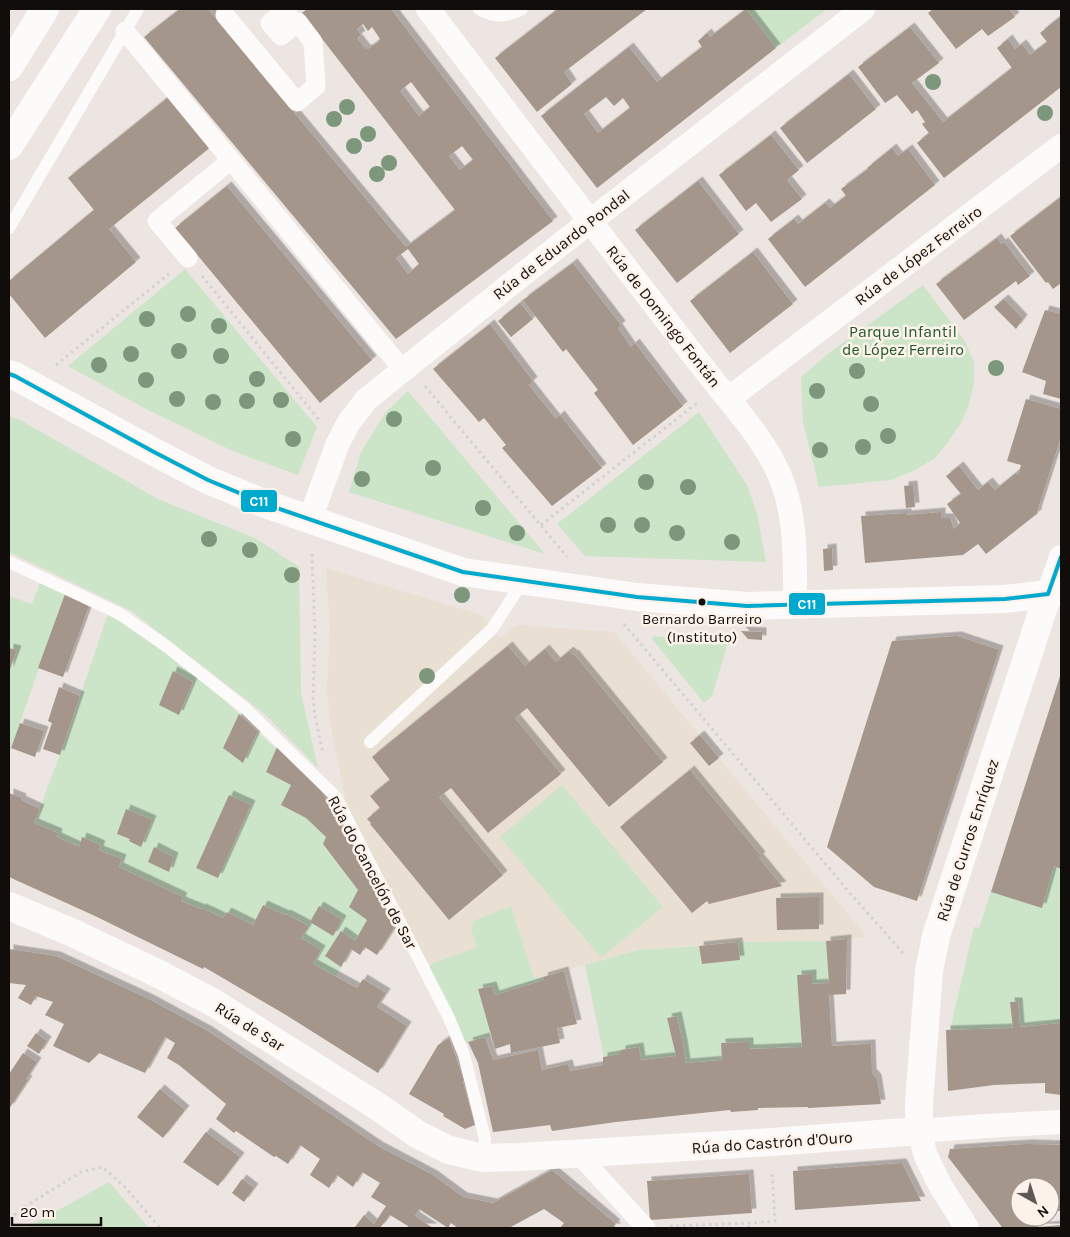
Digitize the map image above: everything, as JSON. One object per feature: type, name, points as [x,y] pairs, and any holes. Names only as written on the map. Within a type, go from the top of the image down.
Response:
[{"type":"main road","points":[[9,68],[45,9]]},
{"type":"main road","points":[[9,146],[97,9]]},
{"type":"main road","points":[[11,373],[208,480],[268,505],[462,572],[637,597],[747,606],[1005,599],[1054,594]]},
{"type":"main road","name":"Rúa de Curros Enríquez","points":[[919,1131],[919,1103],[929,970],[936,936],[1006,720],[1054,594]]},
{"type":"main road","name":"Rúa de Sar","points":[[9,906],[73,933],[157,973],[214,1003],[380,1108],[417,1134],[449,1150],[483,1158]]},
{"type":"main road","name":"Rúa do Castrón d'Ouro","points":[[483,1158],[772,1142],[919,1131]]},
{"type":"street","points":[[225,15],[297,102],[316,86],[313,42],[298,22],[280,36],[270,23],[288,9]]},
{"type":"street","name":"Rúa de Domingo Fontán","points":[[428,9],[748,424],[769,454],[789,503],[793,524],[796,557],[795,604]]},
{"type":"street","name":"Rúa de Eduardo Pondal","points":[[310,519],[338,443],[349,422],[367,400],[590,221],[863,9]]},
{"type":"street","points":[[125,31],[402,370]]},
{"type":"street","name":"Rúa de López Ferreiro","points":[[728,399],[1061,146]]},
{"type":"street","points":[[188,258],[157,221],[231,160]]},
{"type":"street","name":"Rúa de Curros Enríquez","points":[[1054,594],[1061,558]]},
{"type":"street","name":"Rúa do Castrón d'Ouro","points":[[919,1131],[1061,1122]]},
{"type":"street","points":[[919,1131],[926,1156],[940,1184],[967,1228]]},
{"type":"street","points":[[578,1154],[646,1228]]},
{"type":"lane","points":[[9,228],[138,9]]},
{"type":"lane","points":[[479,9],[499,16],[510,15],[522,9]]},
{"type":"lane","name":"Rúa do Cancelón de Sar","points":[[9,562],[120,614],[166,646],[246,709],[336,797],[452,1025],[464,1055],[485,1139],[483,1158]]},
{"type":"lane","points":[[370,742],[492,629],[523,581]]},
{"type":"path","points":[[56,366],[188,258],[320,421]]},
{"type":"path","points":[[9,305],[11,308],[9,310]]},
{"type":"path","points":[[423,384],[570,560]]},
{"type":"path","points":[[541,525],[700,401]]},
{"type":"path","points":[[312,554],[315,636],[313,697],[316,723],[324,754]]},
{"type":"path","points":[[621,621],[906,957]]},
{"type":"path","points":[[9,1219],[29,1204],[81,1172],[102,1167],[124,1186],[160,1228]]},
{"type":"path","points":[[646,1228],[775,1221],[772,1172]]},
{"type":"path","points":[[748,1228],[750,1223]]},
{"type":"shaded area","points":[[326,568],[481,615],[500,638],[516,625],[614,632],[867,937],[826,941],[738,942],[638,950],[534,979],[511,907],[471,929],[477,947],[431,964],[423,959],[346,802],[330,723],[327,689],[330,630]]},
{"type":"green space","points":[[744,9],[827,9],[776,48]]},
{"type":"green space","points":[[185,269],[317,427],[298,475],[235,452],[148,410],[68,366]]},
{"type":"green space","name":"Parque Infantil de López Ferreiro","points":[[923,285],[964,340],[974,362],[974,383],[969,404],[961,423],[935,458],[913,471],[891,480],[819,487],[803,422],[801,377],[829,353]]},
{"type":"green space","points":[[408,391],[545,554],[349,492],[361,452],[386,412]]},
{"type":"green space","points":[[699,412],[747,485],[757,513],[766,562],[585,556],[557,524]]},
{"type":"green space","points":[[9,416],[22,421],[158,499],[257,539],[299,567],[301,693],[318,768],[266,715],[131,611],[9,552]]},
{"type":"green space","points":[[40,583],[65,594],[9,754],[9,673],[16,650],[9,648],[9,596],[32,604]]},
{"type":"green space","points":[[108,614],[156,645],[221,697],[239,714],[223,748],[243,763],[258,732],[276,749],[266,772],[291,785],[281,805],[306,818],[326,837],[323,844],[358,890],[349,907],[367,920],[336,976],[313,964],[321,951],[301,938],[308,925],[263,905],[253,925],[228,912],[223,918],[181,901],[182,897],[119,867],[122,859],[99,850],[101,845],[79,847],[57,837],[58,833],[34,823],[60,755]],"holes":[[[229,796],[251,806],[218,877],[196,867]]]},
{"type":"green space","points":[[654,636],[728,643],[712,696],[704,703],[652,639]]},
{"type":"green space","points":[[562,785],[663,907],[601,958],[500,837]]},
{"type":"green space","points":[[1054,866],[1061,869],[1061,1023],[993,1029],[950,1030],[974,927],[979,928],[991,892],[1042,907]]},
{"type":"green space","points":[[511,906],[534,978],[543,977],[544,980],[495,995],[492,986],[478,989],[491,1036],[466,1043],[428,971],[431,964],[477,947],[471,929],[473,921]]},
{"type":"green space","points":[[826,941],[829,983],[812,984],[812,974],[798,975],[802,1047],[749,1049],[749,1042],[722,1043],[722,1060],[686,1063],[677,1016],[667,1018],[676,1056],[641,1060],[639,1047],[621,1050],[621,1054],[604,1057],[585,965],[638,950],[699,946],[702,964],[740,960],[738,942]]},
{"type":"green space","points":[[109,1182],[149,1228],[26,1228]]},
{"type":"building","points":[[180,9],[208,9],[406,247],[455,210],[302,13],[307,9],[391,9],[553,221],[396,339],[144,37]],"holes":[[[363,24],[368,31],[372,27],[380,39],[366,49],[357,38],[361,35],[357,29]],[[411,82],[430,107],[419,116],[400,91]],[[462,146],[473,160],[460,170],[449,156]],[[408,249],[419,264],[408,274],[396,258]]]},
{"type":"building","points":[[558,9],[647,9],[564,72],[572,84],[537,112],[495,58]]},
{"type":"building","points":[[746,9],[776,48],[597,188],[541,116],[629,47],[657,82],[702,47],[698,41],[707,33],[710,37]],"holes":[[[606,97],[614,106],[623,98],[630,108],[598,133],[584,114]]]},
{"type":"building","points":[[933,9],[1009,9],[1015,17],[988,36],[982,29],[956,49],[928,13]]},
{"type":"building","points":[[1061,16],[1061,87],[944,178],[917,143],[929,133],[922,124],[925,122],[917,110],[912,114],[897,95],[885,103],[858,67],[910,27],[939,63],[912,83],[943,122],[1012,68],[997,48],[1008,39],[1015,49],[1022,44],[1030,55],[1047,42],[1040,33]]},
{"type":"building","points":[[849,74],[876,109],[807,163],[780,128]]},
{"type":"building","points":[[171,95],[212,146],[109,229],[136,262],[45,338],[9,294],[9,281],[94,210],[68,178]]},
{"type":"building","points":[[771,135],[799,170],[787,180],[802,199],[771,222],[756,203],[746,211],[719,175]]},
{"type":"building","points":[[892,148],[898,156],[908,149],[935,185],[805,287],[768,239],[794,219],[798,224],[825,203],[830,208],[846,196],[841,189]]},
{"type":"building","points":[[698,181],[739,234],[677,283],[635,230]]},
{"type":"building","points":[[227,186],[372,360],[320,403],[175,228]]},
{"type":"building","points":[[1061,197],[1061,283],[1053,289],[1048,282],[1046,283],[1010,236]]},
{"type":"building","points":[[997,238],[1001,244],[1004,242],[1030,276],[1018,285],[1016,281],[964,320],[936,284]]},
{"type":"building","points":[[753,252],[793,304],[730,353],[690,301]]},
{"type":"building","points":[[573,263],[621,325],[618,328],[631,347],[635,343],[683,406],[633,445],[594,393],[598,390],[566,349],[563,352],[523,300]]},
{"type":"building","points":[[1004,299],[1023,319],[1016,329],[994,307]]},
{"type":"building","points":[[520,303],[533,319],[511,337],[498,321]]},
{"type":"building","points":[[1045,310],[1061,314],[1061,399],[1043,394],[1046,381],[1022,372]]},
{"type":"building","points":[[490,324],[533,381],[529,385],[556,419],[560,415],[602,468],[552,506],[502,448],[506,445],[484,418],[479,422],[433,369]]},
{"type":"building","points":[[1026,399],[1061,409],[1061,437],[1038,513],[986,554],[978,544],[963,555],[865,563],[861,516],[941,512],[941,518],[950,518],[954,529],[960,523],[947,504],[961,494],[946,476],[959,466],[978,490],[988,482],[995,490],[1016,473],[1018,475],[1021,465],[1007,461]]},
{"type":"building","points":[[913,485],[915,507],[906,508],[904,486]]},
{"type":"building","points":[[832,548],[833,570],[824,571],[823,549]]},
{"type":"building","points":[[65,594],[89,606],[63,677],[38,668]]},
{"type":"building","points":[[741,631],[762,632],[762,640],[748,639]]},
{"type":"building","points":[[957,636],[999,650],[917,901],[874,887],[827,847],[892,641]]},
{"type":"building","points":[[508,646],[525,666],[545,649],[556,662],[569,651],[574,654],[663,762],[609,807],[527,708],[515,718],[561,774],[488,833],[451,788],[439,797],[503,875],[449,920],[367,819],[380,808],[370,796],[390,780],[372,757]]},
{"type":"building","points":[[9,648],[17,650],[9,672]]},
{"type":"building","points":[[173,671],[193,682],[179,715],[159,705]]},
{"type":"building","points":[[1061,673],[1061,869],[1054,866],[1042,908],[991,892]]},
{"type":"building","points":[[59,687],[80,696],[60,755],[43,749],[52,723],[48,721]]},
{"type":"building","points":[[239,714],[258,731],[243,763],[223,748]]},
{"type":"building","points":[[20,723],[44,731],[35,757],[11,748]]},
{"type":"building","points":[[700,735],[719,758],[709,766],[690,743]]},
{"type":"building","points":[[277,747],[320,788],[353,846],[394,928],[377,955],[365,947],[360,955],[351,949],[341,967],[325,956],[341,931],[355,941],[367,920],[349,907],[358,890],[323,844],[326,837],[306,818],[281,805],[291,785],[266,772]]},
{"type":"building","points":[[690,770],[761,856],[759,858],[782,886],[709,904],[707,901],[692,913],[620,827]]},
{"type":"building","points":[[9,793],[22,798],[21,800],[40,809],[34,823],[58,833],[57,837],[79,847],[82,837],[101,845],[99,850],[122,859],[119,867],[183,897],[181,901],[223,918],[227,912],[253,925],[263,905],[309,926],[301,938],[321,950],[313,964],[357,988],[363,979],[386,993],[377,1007],[407,1026],[378,1073],[286,1015],[204,967],[203,969],[95,916],[9,877]]},
{"type":"building","points":[[229,795],[251,805],[218,878],[196,868]]},
{"type":"building","points":[[126,809],[152,820],[141,847],[129,841],[130,839],[117,834]]},
{"type":"building","points":[[154,847],[174,857],[169,872],[148,862]]},
{"type":"building","points":[[819,897],[819,929],[777,930],[776,898]]},
{"type":"building","points":[[319,906],[342,920],[333,936],[310,922]]},
{"type":"building","points":[[847,939],[846,994],[829,995],[832,1046],[871,1044],[872,1073],[877,1079],[881,1104],[808,1108],[758,1108],[758,1110],[731,1112],[730,1110],[552,1131],[550,1125],[493,1132],[478,1063],[468,1042],[485,1037],[493,1060],[538,1050],[542,1070],[568,1064],[570,1071],[603,1065],[603,1057],[621,1054],[621,1050],[639,1047],[641,1060],[676,1056],[667,1018],[677,1016],[686,1063],[722,1060],[721,1043],[749,1042],[749,1049],[802,1047],[797,975],[812,974],[812,984],[829,983],[826,941]]},
{"type":"building","points":[[738,942],[740,960],[702,964],[699,946]]},
{"type":"building","points":[[9,949],[56,956],[149,999],[208,1031],[378,1146],[433,1175],[463,1197],[493,1203],[552,1170],[616,1224],[614,1226],[617,1228],[560,1228],[564,1223],[544,1209],[509,1228],[458,1228],[451,1223],[448,1228],[419,1209],[415,1216],[433,1228],[407,1228],[408,1226],[390,1215],[380,1228],[356,1228],[364,1215],[374,1224],[386,1206],[371,1197],[380,1183],[362,1172],[353,1187],[337,1175],[329,1188],[310,1175],[320,1159],[300,1145],[288,1164],[276,1156],[274,1157],[236,1131],[234,1133],[216,1119],[226,1104],[179,1065],[167,1058],[175,1043],[165,1037],[145,1073],[99,1053],[89,1063],[53,1046],[64,1024],[45,1015],[53,1002],[36,996],[31,1005],[18,998],[26,985],[9,983]]},
{"type":"building","points":[[564,971],[577,1024],[557,1028],[560,1043],[511,1053],[510,1044],[495,1049],[478,989],[492,986],[495,995],[544,980],[543,977]]},
{"type":"building","points":[[1010,1002],[1018,1002],[1020,1027],[1061,1023],[1061,1095],[1045,1093],[1045,1083],[994,1085],[948,1091],[946,1030],[1013,1028]]},
{"type":"building","points":[[36,1033],[47,1041],[39,1054],[27,1046]]},
{"type":"building","points":[[449,1038],[464,1080],[475,1125],[465,1129],[443,1116],[444,1114],[409,1094],[438,1045]]},
{"type":"building","points":[[23,1053],[37,1062],[9,1109],[9,1074]]},
{"type":"building","points":[[160,1089],[185,1110],[163,1138],[137,1117]]},
{"type":"building","points":[[206,1132],[240,1157],[218,1186],[183,1162]]},
{"type":"building","points":[[1027,1144],[1061,1145],[1061,1211],[1060,1177],[1010,1177],[1010,1227],[1060,1227],[1061,1225],[1061,1228],[1002,1228],[948,1157],[950,1149]]},
{"type":"building","points":[[902,1163],[921,1201],[795,1210],[793,1171]]},
{"type":"building","points":[[749,1174],[752,1213],[650,1220],[647,1181]]},
{"type":"building","points":[[242,1179],[254,1188],[244,1202],[232,1193]]},
{"type":"transit line","name":"C11","points":[[9,374],[208,480],[268,505],[463,572],[637,597],[747,606],[1005,599],[1048,594],[1061,557]]},
{"type":"place","name":"Bernardo Barreiro (Instituto)","points":[[702,602]]}]
